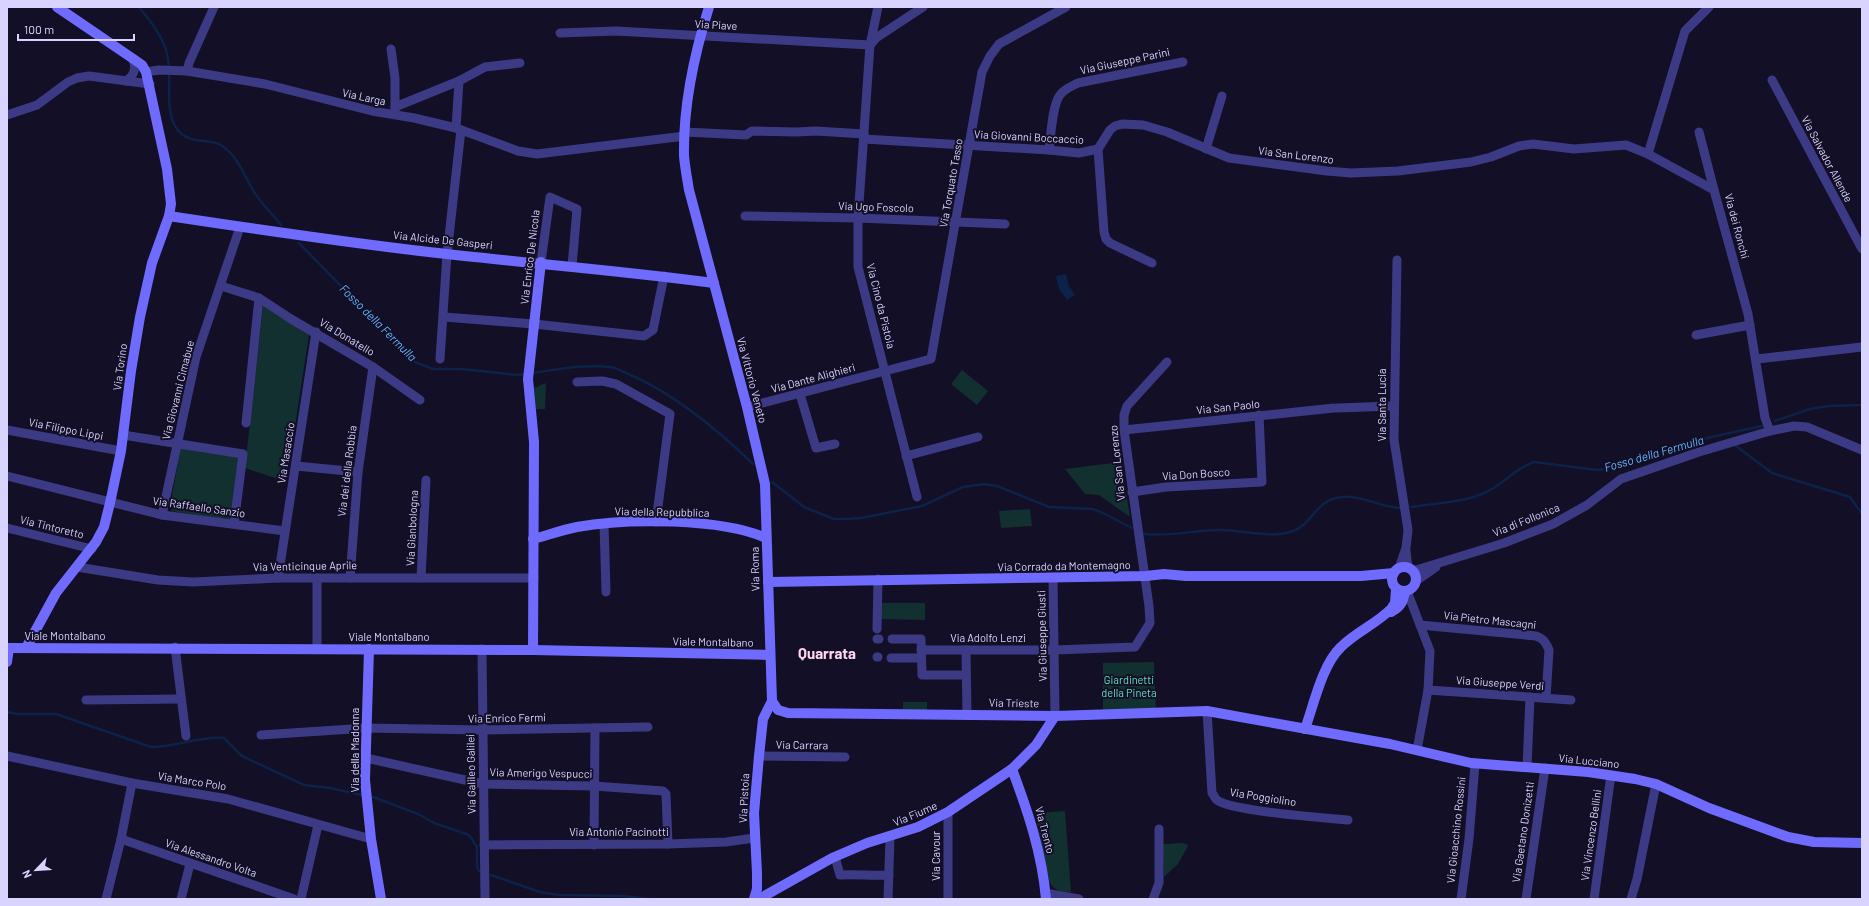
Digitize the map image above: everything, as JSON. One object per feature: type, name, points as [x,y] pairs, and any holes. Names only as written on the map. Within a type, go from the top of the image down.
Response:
[{"type":"street","points":[[57,7],[142,65],[146,72]]},
{"type":"street","points":[[187,71],[214,7]]},
{"type":"street","name":"Via Vittorio Veneto","points":[[709,7],[700,36],[689,88],[684,157],[689,190],[747,407],[765,484]]},
{"type":"street","name":"Via Cino da Pistoia","points":[[878,7],[870,44],[858,218],[858,267],[917,497]]},
{"type":"street","points":[[870,44],[876,38],[922,7]]},
{"type":"street","name":"Via Torquato Tasso","points":[[885,371],[931,359],[982,72],[998,44],[1066,7]]},
{"type":"street","points":[[1648,154],[1685,31],[1709,7]]},
{"type":"street","name":"Via Piave","points":[[560,33],[616,31],[870,44]]},
{"type":"street","points":[[391,49],[395,78],[395,111],[485,67],[520,64]]},
{"type":"street","points":[[126,81],[131,78],[134,73],[135,63],[132,58]]},
{"type":"street","name":"Via Giuseppe Parini","points":[[1049,150],[1056,103],[1060,95],[1068,88],[1078,83],[1183,62]]},
{"type":"street","name":"Via Larga","points":[[146,72],[161,70],[187,71],[265,84],[333,102],[395,111],[458,129],[518,151],[537,154],[685,134]]},
{"type":"street","name":"Via Torino","points":[[26,648],[56,593],[92,549],[104,527],[121,451],[130,371],[140,317],[152,263],[169,216],[171,204],[167,169],[150,84],[146,72]]},
{"type":"street","points":[[7,115],[37,105],[68,82],[77,78],[89,76],[150,84]]},
{"type":"street","name":"Via Salvador Allende","points":[[1772,80],[1862,249]]},
{"type":"street","points":[[440,359],[447,254],[458,129],[459,81]]},
{"type":"street","points":[[1206,149],[1222,96]]},
{"type":"street","name":"Via San Lorenzo","points":[[1098,149],[1110,130],[1115,126],[1129,123],[1168,132],[1229,158],[1351,173],[1398,171],[1471,162],[1491,157],[1519,146],[1533,144],[1574,148],[1626,145],[1648,154]]},
{"type":"street","name":"Via Giovanni Boccaccio","points":[[685,134],[746,135],[752,131],[816,131],[970,146],[1079,153],[1098,149]]},
{"type":"street","points":[[1699,132],[1714,190]]},
{"type":"street","points":[[1098,149],[1104,232],[1106,239],[1119,249],[1152,263]]},
{"type":"street","name":"Via dei Ronchi","points":[[1648,154],[1714,190],[1750,324],[1766,418],[1770,431]]},
{"type":"street","name":"Via Enrico De Nicola","points":[[533,539],[534,442],[528,379],[529,359],[550,197],[577,209],[572,266]]},
{"type":"street","name":"Via Alcide De Gasperi","points":[[169,216],[240,227],[447,254],[541,262],[714,283]]},
{"type":"street","name":"Via Ugo Foscolo","points":[[745,216],[956,221],[1005,224]]},
{"type":"street","name":"Via Giovanni Cimabue","points":[[162,515],[196,357],[240,227]]},
{"type":"street","name":"Via Santa Lucia","points":[[1397,260],[1394,447],[1407,520],[1406,572]]},
{"type":"street","points":[[444,317],[534,324],[644,336],[650,334],[653,330],[664,276]]},
{"type":"street","name":"Via Donatello","points":[[221,286],[259,298],[291,319],[316,332],[373,367],[420,400]]},
{"type":"street","points":[[246,423],[259,298]]},
{"type":"street","points":[[1696,335],[1750,324]]},
{"type":"street","name":"Via Masaccio","points":[[278,578],[316,332]]},
{"type":"street","points":[[1757,359],[1862,347]]},
{"type":"street","name":"Via San Lorenzo","points":[[1054,650],[1135,647],[1150,623],[1146,576],[1132,492],[1124,430],[1124,415],[1127,406],[1167,362]]},
{"type":"street","name":"Via dei della Robbia","points":[[350,578],[358,472],[373,367]]},
{"type":"street","name":"Via Dante Alighieri","points":[[747,407],[885,371]]},
{"type":"street","points":[[577,382],[602,381],[616,384],[670,414],[656,522]]},
{"type":"street","points":[[800,394],[816,448],[835,444]]},
{"type":"street","name":"Via San Paolo","points":[[1124,430],[1335,408],[1394,406]]},
{"type":"street","name":"Via Don Bosco","points":[[1132,492],[1166,488],[1262,482],[1259,415]]},
{"type":"street","name":"Via di Follonica","points":[[1406,572],[1442,563],[1504,543],[1553,524],[1586,505],[1622,479],[1700,452],[1770,431],[1794,426],[1807,427],[1862,450]]},
{"type":"street","name":"Via Filippo Lippi","points":[[7,430],[121,451]]},
{"type":"street","points":[[123,435],[177,442],[243,454],[234,524]]},
{"type":"street","points":[[906,456],[978,437]]},
{"type":"street","points":[[296,466],[358,472]]},
{"type":"street","name":"Via Raffaello Sanzio","points":[[7,476],[162,515],[285,531]]},
{"type":"street","name":"Via Gianbologna","points":[[421,578],[426,480]]},
{"type":"street","name":"Via Roma","points":[[765,484],[770,655]]},
{"type":"street","name":"Via della Repubblica","points":[[533,539],[577,527],[604,524],[656,522],[726,526],[747,530],[766,538]]},
{"type":"street","points":[[604,524],[606,592]]},
{"type":"street","name":"Via Tintoretto","points":[[7,528],[92,549]]},
{"type":"street","points":[[533,539],[533,650]]},
{"type":"street","name":"Via Venticinque Aprile","points":[[77,568],[178,582],[278,578],[534,578]]},
{"type":"street","points":[[1400,589],[1412,588],[1406,572],[1392,578],[1400,589],[1420,625],[1430,651],[1428,690],[1417,750]]},
{"type":"street","name":"Via Corrado da Montemagno","points":[[768,582],[878,579],[1053,578],[1146,576],[1164,574],[1186,576],[1361,576],[1406,572]]},
{"type":"street","name":"Via Corrado da Montemagno","points":[[1361,576],[1400,589]]},
{"type":"street","points":[[316,648],[317,578]]},
{"type":"street","name":"Via Giuseppe Giusti","points":[[1053,578],[1055,716]]},
{"type":"street","points":[[877,628],[878,579]]},
{"type":"street","points":[[1305,729],[1320,685],[1331,659],[1340,647],[1387,613],[1394,605],[1400,589]]},
{"type":"street","name":"Via Pietro Mascagni","points":[[1420,625],[1536,636],[1543,639],[1549,650],[1546,698]]},
{"type":"street","points":[[892,639],[921,639],[922,675],[966,675]]},
{"type":"street","points":[[175,647],[186,736]]},
{"type":"street","name":"Viale Montalbano","points":[[8,648],[175,647],[482,649],[770,655]]},
{"type":"street","points":[[7,662],[8,648]]},
{"type":"street","name":"Via della Madonna","points":[[369,649],[365,780],[371,839],[381,899]]},
{"type":"street","name":"Via Galileo Galilei","points":[[482,649],[486,899]]},
{"type":"street","points":[[966,650],[967,714]]},
{"type":"street","name":"Via Adolfo Lenzi","points":[[891,658],[966,650],[1054,650]]},
{"type":"street","points":[[770,655],[772,701]]},
{"type":"street","name":"Via Giuseppe Verdi","points":[[1428,690],[1571,700]]},
{"type":"street","points":[[1527,767],[1530,697]]},
{"type":"street","points":[[86,700],[181,699]]},
{"type":"street","name":"Via Trieste","points":[[772,701],[778,710],[788,713],[1055,716],[1207,712],[1305,729]]},
{"type":"street","name":"Via Pistoia","points":[[754,899],[757,873],[754,838],[754,813],[759,756],[763,719],[772,701]]},
{"type":"street","name":"Via Poggiolino","points":[[1207,712],[1212,793],[1217,800],[1228,805],[1348,820]]},
{"type":"street","name":"Via Fiume","points":[[759,899],[835,857],[867,843],[918,827],[948,812],[1012,769],[1036,745],[1055,716]]},
{"type":"street","name":"Via Enrico Fermi","points":[[261,735],[367,728],[483,730],[648,727]]},
{"type":"street","points":[[594,845],[595,728]]},
{"type":"street","name":"Via Lucciano","points":[[1305,729],[1390,744],[1475,764],[1545,768],[1611,775],[1656,784],[1709,808],[1788,836],[1814,842],[1862,843]]},
{"type":"street","name":"Via Marco Polo","points":[[7,756],[132,783],[228,799],[371,839]]},
{"type":"street","name":"Via Carrara","points":[[759,756],[845,757]]},
{"type":"street","name":"Via Amerigo Vespucci","points":[[366,758],[483,784],[594,786],[663,791],[666,794],[668,844]]},
{"type":"street","name":"Via Gioacchino Rossini","points":[[1461,899],[1469,839],[1475,764]]},
{"type":"street","name":"Via Gaetano Donizetti","points":[[1526,899],[1545,768]]},
{"type":"street","name":"Via Trento","points":[[1012,769],[1035,833],[1045,896]]},
{"type":"street","name":"Via Vincenzo Bellini","points":[[1594,899],[1611,775]]},
{"type":"street","points":[[106,899],[121,839],[132,783]]},
{"type":"street","points":[[1632,899],[1656,784]]},
{"type":"street","name":"Via Cavour","points":[[948,812],[948,899]]},
{"type":"street","points":[[301,899],[318,825]]},
{"type":"street","points":[[1153,899],[1159,883],[1159,829]]},
{"type":"street","points":[[888,899],[890,837]]},
{"type":"street","name":"Via Antonio Pacinotti","points":[[484,845],[668,844],[726,842],[754,838]]},
{"type":"street","name":"Via Alessandro Volta","points":[[121,839],[294,899]]},
{"type":"street","points":[[835,857],[840,875],[889,875]]},
{"type":"street","points":[[181,899],[190,864]]},
{"type":"street","points":[[1045,896],[1079,899]]},
{"type":"green space","points":[[263,306],[309,335],[287,478],[284,481],[245,468]]},
{"type":"green space","points":[[962,370],[988,391],[977,405],[951,384]]},
{"type":"green space","points":[[546,383],[545,409],[536,409],[534,388]]},
{"type":"green space","points":[[181,446],[241,456],[231,521],[171,511],[172,508],[170,507]]},
{"type":"green space","points":[[1121,462],[1130,517],[1099,495],[1085,494],[1065,469]]},
{"type":"green space","points":[[1030,509],[1032,526],[1001,528],[999,511]]},
{"type":"green space","points":[[881,603],[925,603],[925,620],[880,619]]},
{"type":"green space","name":"Giardinetti della Pineta","points":[[1154,662],[1156,711],[1103,713],[1103,663]]},
{"type":"green space","points":[[903,702],[927,702],[927,710],[903,710]]},
{"type":"green space","points":[[1065,811],[1071,892],[1058,890],[1053,887],[1049,881],[1035,813]]},
{"type":"green space","points":[[1183,843],[1188,845],[1187,848],[1178,864],[1164,877],[1163,844]]},
{"type":"water","points":[[1066,274],[1069,286],[1075,295],[1067,300],[1059,289],[1056,276]]},
{"type":"waterway","name":"Fosso della Fermulla","points":[[139,7],[156,29],[165,47],[169,63],[170,112],[177,129],[187,137],[216,143],[228,150],[238,163],[254,192],[281,225]]},
{"type":"waterway","name":"Fosso della Fermulla","points":[[299,243],[415,362],[433,369],[462,369],[517,375],[526,374]]},
{"type":"waterway","name":"Fosso della Fermulla","points":[[531,373],[590,366],[619,369],[649,384],[680,403],[726,439],[753,464]]},
{"type":"waterway","name":"Fosso della Fermulla","points":[[1775,421],[1810,409],[1829,406],[1862,405]]},
{"type":"waterway","name":"Fosso della Fermulla","points":[[1411,507],[1458,501],[1476,496],[1491,490],[1521,468],[1534,462],[1597,470],[1615,468],[1653,457],[1684,443],[1762,426]]},
{"type":"waterway","points":[[1736,446],[1772,473],[1850,497],[1862,514]]},
{"type":"waterway","name":"Fosso della Fermulla","points":[[772,482],[804,507],[834,519],[861,518],[922,506],[963,487],[984,484],[997,486],[1049,507],[1093,509],[1132,528]]},
{"type":"waterway","name":"Fosso della Fermulla","points":[[1144,534],[1164,535],[1220,530],[1266,534],[1284,533],[1299,528],[1305,524],[1319,507],[1332,499],[1341,497],[1363,499],[1385,506],[1400,508]]},
{"type":"waterway","points":[[7,712],[17,714],[56,714],[151,747],[160,747],[206,739],[224,738],[242,756],[304,785],[330,788],[362,795]]},
{"type":"waterway","points":[[373,797],[418,814],[434,823],[469,835],[477,847],[477,867],[479,871]]},
{"type":"waterway","points":[[491,875],[540,892],[559,895],[623,896],[650,899]]},
{"type":"district","name":"Quarrata","points":[[827,654]]}]
